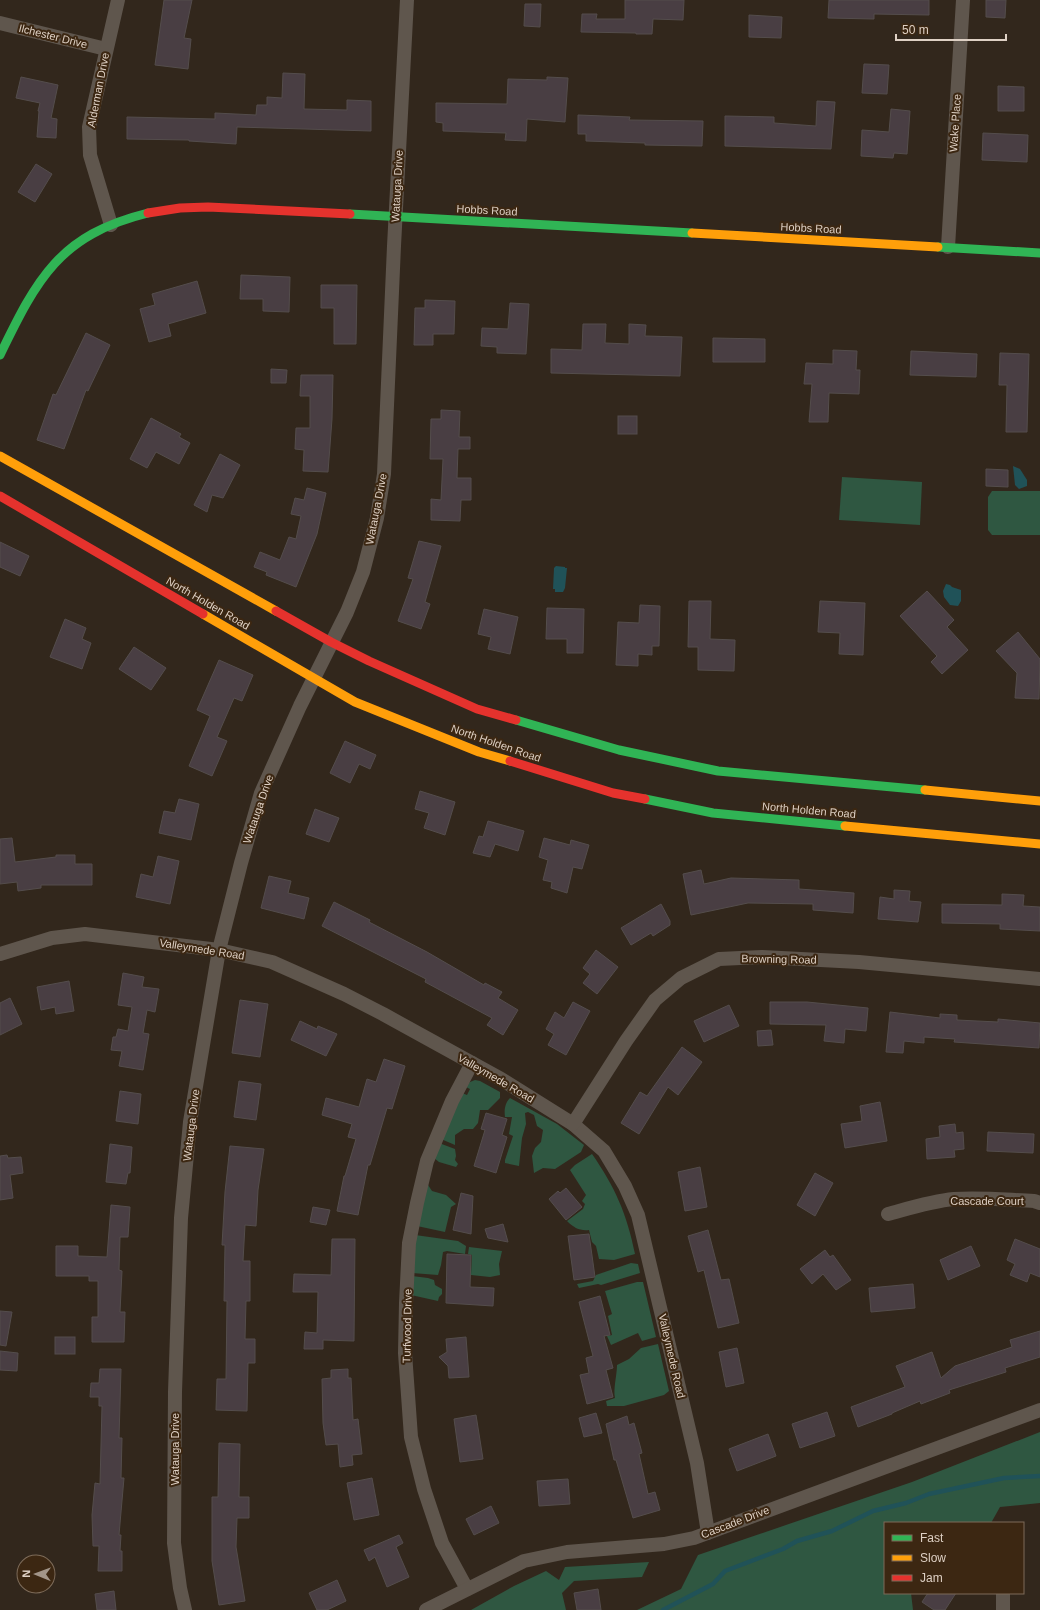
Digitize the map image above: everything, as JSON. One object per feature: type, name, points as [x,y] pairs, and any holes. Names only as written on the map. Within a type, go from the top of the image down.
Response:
[{"type":"main road","name":"Hobbs Road","points":[[0,355],[18,317],[37,285],[56,261],[86,238],[111,226],[147,213],[179,208],[198,207],[395,217],[1040,252]]},
{"type":"main road","points":[[0,456],[331,642],[369,661],[477,709],[618,750],[718,771],[1040,801]]},
{"type":"main road","name":"North Holden Road","points":[[0,496],[312,679],[355,702],[479,752],[613,793],[713,813],[1040,844]]},
{"type":"street","name":"Alderman Drive","points":[[111,226],[90,155],[89,127],[118,0]]},
{"type":"street","name":"Watauga Drive","points":[[185,1610],[180,1588],[174,1543],[175,1392],[181,1218],[190,1122],[219,950],[241,863],[261,793],[312,679],[345,616],[363,572],[376,518],[384,474],[395,217],[407,0]]},
{"type":"street","name":"Wake Place","points":[[948,247],[963,0]]},
{"type":"street","name":"Ilchester Drive","points":[[0,23],[106,49]]},
{"type":"street","name":"Valleymede Road","points":[[0,954],[52,938],[85,934],[219,950],[272,962],[337,990],[472,1063],[573,1124],[604,1151],[625,1186],[638,1215],[697,1463],[708,1533]]},
{"type":"street","name":"Browning Road","points":[[573,1124],[626,1041],[655,1000],[681,978],[719,959],[762,957],[852,962],[1040,979]]},
{"type":"street","name":"Turfwood Drive","points":[[467,1589],[442,1543],[424,1489],[411,1437],[405,1353],[409,1243],[417,1203],[427,1161],[452,1101],[472,1063]]},
{"type":"street","name":"Cascade Court","points":[[888,1214],[953,1199],[991,1199],[1040,1203]]},
{"type":"street","name":"Cascade Drive","points":[[426,1610],[524,1561],[568,1552],[664,1544],[694,1538],[1040,1410]]},
{"type":"street","points":[[1003,1610],[1004,1594]]},
{"type":"green space","points":[[842,477],[922,482],[920,525],[839,520]]},
{"type":"green space","points":[[992,491],[1040,491],[1040,535],[992,535],[988,530],[988,497]]},
{"type":"green space","points":[[475,1080],[480,1081],[500,1092],[500,1098],[488,1110],[480,1110],[478,1123],[473,1129],[464,1129],[455,1135],[455,1145],[441,1139],[462,1093],[467,1095],[470,1089],[466,1087],[470,1082]]},
{"type":"green space","points":[[510,1098],[557,1124],[584,1145],[581,1152],[555,1169],[543,1168],[534,1173],[532,1156],[535,1148],[541,1142],[543,1130],[537,1126],[534,1115],[528,1112],[525,1113],[526,1124],[522,1138],[519,1166],[505,1163],[513,1136],[509,1134],[512,1117],[505,1117],[506,1104]]},
{"type":"green space","points":[[439,1143],[455,1149],[455,1160],[458,1164],[456,1167],[439,1162],[434,1158]]},
{"type":"green space","points":[[592,1154],[619,1201],[628,1226],[635,1254],[614,1260],[599,1259],[596,1246],[592,1242],[589,1230],[583,1230],[572,1226],[567,1221],[583,1209],[585,1204],[582,1201],[586,1195],[570,1170]]},
{"type":"green space","points":[[426,1182],[432,1191],[446,1195],[456,1204],[451,1207],[445,1232],[417,1226]]},
{"type":"green space","points":[[415,1235],[458,1241],[466,1246],[465,1254],[447,1251],[443,1252],[438,1275],[412,1273]]},
{"type":"green space","points":[[469,1247],[502,1251],[499,1264],[500,1275],[490,1277],[471,1275],[472,1255],[468,1254]]},
{"type":"green space","points":[[631,1263],[638,1264],[640,1273],[601,1285],[598,1284],[579,1288],[577,1284],[593,1281],[596,1275]]},
{"type":"green space","points":[[412,1276],[434,1280],[435,1285],[442,1289],[442,1294],[438,1301],[411,1295]]},
{"type":"green space","points":[[637,1282],[643,1282],[656,1337],[642,1341],[638,1333],[611,1345],[607,1336],[612,1335],[608,1316],[612,1314],[605,1291]]},
{"type":"green space","points":[[658,1344],[669,1391],[664,1395],[624,1406],[607,1406],[606,1401],[615,1398],[614,1390],[617,1365],[629,1359],[641,1348]]},
{"type":"green space","points":[[1040,1432],[1040,1503],[1000,1507],[992,1522],[884,1522],[884,1594],[911,1594],[913,1610],[637,1610],[681,1589],[698,1555],[912,1482]]},
{"type":"green space","points":[[649,1562],[642,1577],[574,1581],[562,1593],[566,1610],[471,1610],[514,1586],[546,1571],[559,1580],[565,1567]]},
{"type":"water","points":[[1013,466],[1020,469],[1027,480],[1027,486],[1019,489],[1015,485]]},
{"type":"water","points":[[556,566],[567,568],[565,588],[563,592],[555,592],[555,589],[553,589],[554,568]]},
{"type":"water","points":[[946,584],[961,590],[961,601],[958,606],[950,605],[944,597],[943,591]]},
{"type":"building","points":[[164,0],[192,0],[184,38],[191,39],[188,69],[155,65]]},
{"type":"building","points":[[625,0],[684,0],[683,20],[653,19],[652,34],[581,32],[582,14],[597,14],[596,19],[625,19]]},
{"type":"building","points":[[829,0],[929,0],[929,15],[874,14],[874,19],[828,18]]},
{"type":"building","points":[[986,0],[1006,0],[1005,18],[986,17]]},
{"type":"building","points":[[525,4],[541,4],[540,27],[524,26]]},
{"type":"building","points":[[749,15],[782,17],[781,38],[749,37]]},
{"type":"building","points":[[864,64],[889,65],[887,94],[862,93]]},
{"type":"building","points":[[283,73],[305,74],[304,109],[347,110],[347,100],[371,101],[371,131],[237,127],[236,144],[189,140],[127,139],[127,117],[215,119],[215,113],[256,115],[257,105],[267,105],[267,97],[282,98]]},
{"type":"building","points":[[21,77],[58,85],[51,118],[57,119],[56,138],[37,137],[38,111],[40,103],[16,98]]},
{"type":"building","points":[[547,77],[568,78],[565,122],[527,119],[526,141],[505,140],[506,133],[443,131],[443,123],[436,122],[436,103],[507,104],[508,79],[547,80]]},
{"type":"building","points":[[998,86],[1024,87],[1024,111],[998,111]]},
{"type":"building","points":[[817,101],[835,102],[831,149],[725,146],[725,116],[774,117],[774,123],[816,126]]},
{"type":"building","points":[[891,109],[910,111],[907,154],[894,153],[893,158],[861,156],[862,130],[889,132]]},
{"type":"building","points":[[578,115],[630,117],[629,120],[703,121],[702,146],[645,145],[645,143],[586,141],[586,134],[578,134]]},
{"type":"building","points":[[983,133],[1028,135],[1027,162],[982,160]]},
{"type":"building","points":[[36,164],[52,174],[35,202],[18,192]]},
{"type":"building","points":[[241,275],[290,277],[289,312],[263,311],[263,299],[240,299]]},
{"type":"building","points":[[197,281],[206,313],[168,324],[171,336],[149,342],[140,309],[155,305],[152,294]]},
{"type":"building","points":[[321,285],[357,285],[356,344],[334,344],[334,308],[321,308]]},
{"type":"building","points":[[425,300],[455,301],[454,334],[433,334],[433,345],[414,345],[415,308],[425,308]]},
{"type":"building","points":[[510,303],[529,304],[526,354],[497,353],[497,347],[481,346],[482,328],[508,329]]},
{"type":"building","points":[[583,324],[606,324],[605,343],[629,344],[629,324],[646,325],[645,336],[682,337],[680,376],[551,373],[551,349],[582,350]]},
{"type":"building","points":[[86,333],[110,345],[88,391],[86,390],[64,449],[37,440],[53,394],[56,395]]},
{"type":"building","points":[[713,338],[765,339],[765,362],[713,362]]},
{"type":"building","points":[[833,350],[857,351],[856,370],[860,370],[859,394],[829,393],[828,422],[809,422],[812,384],[804,384],[806,363],[833,364]]},
{"type":"building","points":[[911,351],[977,354],[976,377],[910,375]]},
{"type":"building","points":[[1000,353],[1029,354],[1027,432],[1006,432],[1007,385],[999,385]]},
{"type":"building","points":[[271,369],[287,370],[286,383],[271,383]]},
{"type":"building","points":[[301,375],[333,375],[332,419],[328,472],[303,471],[304,450],[295,449],[296,428],[310,428],[310,396],[300,396]]},
{"type":"building","points":[[441,410],[460,411],[459,437],[470,437],[470,449],[458,449],[457,478],[471,478],[471,500],[461,500],[460,521],[431,520],[431,499],[441,500],[443,459],[430,459],[431,419],[441,419]]},
{"type":"building","points":[[618,416],[637,416],[637,434],[618,434]]},
{"type":"building","points":[[151,418],[181,434],[179,437],[190,443],[179,464],[156,452],[147,468],[130,459]]},
{"type":"building","points":[[220,454],[240,465],[223,498],[212,495],[207,512],[194,505]]},
{"type":"building","points":[[986,469],[1008,470],[1008,487],[986,486]]},
{"type":"building","points":[[307,488],[326,493],[317,534],[296,587],[266,575],[267,572],[254,567],[260,552],[280,560],[289,537],[296,539],[301,516],[291,514],[295,498],[304,500]]},
{"type":"building","points":[[419,541],[441,546],[425,602],[430,604],[421,629],[398,621],[413,579],[408,578]]},
{"type":"building","points":[[0,542],[29,556],[20,576],[0,567]]},
{"type":"building","points":[[927,591],[954,620],[947,627],[968,650],[942,674],[931,662],[937,656],[900,616]]},
{"type":"building","points":[[689,601],[711,601],[710,639],[735,640],[734,671],[698,670],[698,647],[688,647]]},
{"type":"building","points":[[820,601],[865,603],[863,655],[839,654],[840,633],[818,632]]},
{"type":"building","points":[[640,605],[660,606],[659,646],[652,646],[652,655],[638,654],[638,666],[616,665],[618,622],[639,623]]},
{"type":"building","points":[[547,608],[584,609],[583,653],[567,653],[567,639],[546,639]]},
{"type":"building","points":[[484,609],[518,617],[510,654],[488,649],[491,637],[478,634]]},
{"type":"building","points":[[65,619],[86,628],[82,639],[91,643],[82,669],[50,657]]},
{"type":"building","points":[[1018,632],[1040,659],[1039,699],[1015,698],[1017,673],[996,651]]},
{"type":"building","points":[[134,647],[166,668],[151,690],[119,669]]},
{"type":"building","points":[[219,660],[253,675],[242,701],[234,698],[217,737],[227,741],[212,776],[189,766],[210,716],[197,710]]},
{"type":"building","points":[[345,741],[376,755],[370,769],[359,764],[350,783],[330,773]]},
{"type":"building","points":[[420,791],[455,802],[445,835],[424,828],[429,813],[415,809]]},
{"type":"building","points":[[179,799],[199,804],[191,840],[159,833],[164,811],[175,813]]},
{"type":"building","points":[[315,809],[339,818],[329,842],[306,834]]},
{"type":"building","points":[[488,821],[524,831],[518,851],[495,844],[490,857],[473,853],[479,836],[483,837]]},
{"type":"building","points":[[12,838],[15,862],[56,857],[56,855],[75,855],[75,864],[92,864],[92,885],[41,885],[41,888],[18,891],[17,882],[0,884],[0,839]]},
{"type":"building","points":[[544,838],[570,845],[571,840],[589,845],[582,869],[573,867],[567,893],[551,888],[552,882],[543,880],[548,860],[539,857]]},
{"type":"building","points":[[158,856],[179,861],[170,904],[136,897],[141,874],[153,877]]},
{"type":"building","points":[[701,870],[704,884],[731,878],[799,880],[799,889],[854,893],[853,913],[813,910],[813,904],[748,903],[691,915],[683,874]]},
{"type":"building","points":[[269,876],[291,881],[288,893],[309,898],[304,919],[261,908]]},
{"type":"building","points":[[894,890],[910,891],[909,901],[921,902],[918,922],[878,919],[880,897],[894,899]]},
{"type":"building","points":[[1002,894],[1024,895],[1023,906],[1040,907],[1040,931],[1000,929],[1000,924],[942,923],[942,904],[1002,905]]},
{"type":"building","points":[[334,902],[370,920],[369,922],[427,952],[484,985],[485,983],[502,992],[498,998],[518,1010],[503,1035],[487,1025],[492,1018],[425,982],[426,979],[322,926]]},
{"type":"building","points":[[661,904],[670,921],[670,925],[653,936],[651,933],[631,945],[621,928]]},
{"type":"building","points":[[596,950],[618,967],[597,994],[583,983],[590,974],[583,968]]},
{"type":"building","points":[[123,973],[144,977],[142,987],[159,989],[155,1012],[147,1010],[143,1033],[149,1034],[143,1070],[119,1066],[122,1051],[111,1050],[113,1037],[116,1037],[118,1029],[128,1031],[132,1007],[118,1005]]},
{"type":"building","points":[[69,981],[74,1011],[56,1014],[55,1007],[41,1010],[37,987]]},
{"type":"building","points":[[10,998],[22,1024],[0,1035],[0,1003]]},
{"type":"building","points":[[240,1000],[268,1004],[260,1057],[232,1053]]},
{"type":"building","points":[[573,1002],[590,1011],[566,1055],[548,1045],[554,1034],[546,1029],[555,1012],[564,1018]]},
{"type":"building","points":[[770,1002],[807,1002],[868,1008],[866,1031],[845,1029],[844,1043],[824,1041],[826,1025],[770,1024]]},
{"type":"building","points":[[729,1005],[739,1026],[704,1042],[694,1021]]},
{"type":"building","points":[[890,1012],[940,1018],[940,1014],[957,1015],[957,1020],[998,1022],[998,1019],[1040,1023],[1039,1048],[954,1042],[955,1039],[924,1037],[924,1043],[904,1041],[903,1053],[886,1052]]},
{"type":"building","points":[[300,1021],[317,1029],[318,1026],[337,1034],[326,1056],[291,1040]]},
{"type":"building","points":[[771,1030],[773,1045],[758,1046],[757,1031]]},
{"type":"building","points":[[682,1047],[702,1062],[678,1095],[668,1087],[639,1134],[621,1123],[640,1092],[647,1096]]},
{"type":"building","points":[[384,1059],[405,1066],[392,1109],[387,1108],[370,1165],[368,1165],[358,1215],[337,1211],[344,1176],[356,1139],[348,1137],[352,1124],[322,1115],[326,1098],[359,1107],[367,1079],[376,1082]]},
{"type":"building","points":[[239,1081],[261,1084],[256,1120],[234,1117]]},
{"type":"building","points":[[120,1091],[141,1094],[138,1124],[116,1121]]},
{"type":"building","points":[[880,1102],[887,1141],[845,1148],[841,1124],[862,1121],[860,1106]]},
{"type":"building","points":[[486,1113],[507,1119],[502,1135],[507,1137],[496,1173],[474,1166],[485,1130],[481,1129]]},
{"type":"building","points":[[955,1124],[956,1133],[963,1132],[964,1149],[954,1150],[955,1157],[927,1159],[926,1139],[940,1137],[939,1126]]},
{"type":"building","points":[[988,1132],[1034,1134],[1033,1153],[987,1151]]},
{"type":"building","points":[[110,1144],[132,1147],[130,1173],[128,1173],[126,1184],[106,1182]]},
{"type":"building","points":[[230,1146],[264,1149],[258,1190],[256,1226],[245,1225],[243,1261],[250,1261],[250,1301],[246,1301],[245,1339],[255,1339],[255,1363],[248,1363],[247,1411],[216,1410],[217,1379],[226,1379],[227,1301],[224,1301],[225,1245],[222,1245],[225,1192]]},
{"type":"building","points":[[7,1155],[8,1158],[21,1157],[23,1173],[10,1175],[13,1198],[0,1200],[0,1156]]},
{"type":"building","points":[[700,1167],[707,1207],[685,1211],[678,1172]]},
{"type":"building","points":[[815,1173],[833,1183],[815,1216],[797,1205]]},
{"type":"building","points":[[566,1188],[582,1207],[566,1220],[549,1199],[558,1191],[560,1193]]},
{"type":"building","points":[[461,1193],[473,1196],[471,1234],[453,1230]]},
{"type":"building","points":[[111,1205],[130,1207],[128,1237],[120,1237],[119,1270],[122,1271],[120,1312],[125,1312],[124,1342],[92,1342],[92,1317],[98,1317],[98,1281],[89,1281],[89,1276],[56,1276],[56,1246],[78,1246],[78,1256],[107,1257]]},
{"type":"building","points":[[313,1207],[330,1210],[326,1225],[310,1222]]},
{"type":"building","points":[[503,1224],[508,1242],[488,1238],[485,1229]]},
{"type":"building","points":[[708,1230],[721,1280],[729,1279],[739,1323],[718,1328],[704,1270],[698,1272],[688,1236]]},
{"type":"building","points":[[589,1234],[595,1277],[574,1280],[568,1236]]},
{"type":"building","points":[[332,1239],[355,1239],[354,1341],[323,1340],[323,1349],[304,1349],[305,1332],[317,1333],[318,1292],[293,1292],[294,1274],[331,1275]]},
{"type":"building","points":[[1015,1239],[1040,1249],[1040,1277],[1030,1273],[1027,1282],[1010,1275],[1015,1264],[1007,1260]]},
{"type":"building","points":[[971,1246],[980,1266],[948,1280],[940,1260]]},
{"type":"building","points":[[825,1250],[830,1257],[833,1255],[851,1280],[836,1290],[823,1274],[812,1284],[800,1269]]},
{"type":"building","points":[[447,1254],[471,1255],[470,1287],[494,1288],[493,1306],[446,1303]]},
{"type":"building","points":[[913,1284],[915,1308],[871,1312],[869,1288]]},
{"type":"building","points":[[600,1296],[610,1335],[604,1336],[613,1368],[606,1370],[613,1397],[587,1404],[580,1375],[589,1373],[586,1358],[593,1356],[579,1302]]},
{"type":"building","points":[[0,1311],[12,1312],[6,1346],[0,1345]]},
{"type":"building","points":[[1040,1331],[1040,1357],[1005,1368],[1006,1372],[949,1390],[950,1393],[921,1404],[920,1401],[858,1427],[851,1407],[905,1387],[896,1366],[932,1352],[941,1378],[955,1366],[1012,1347],[1010,1340]]},
{"type":"building","points":[[55,1337],[75,1337],[75,1354],[55,1354]]},
{"type":"building","points":[[466,1337],[469,1377],[449,1378],[448,1366],[439,1357],[447,1352],[446,1339]]},
{"type":"building","points":[[737,1348],[744,1383],[726,1387],[719,1352]]},
{"type":"building","points":[[0,1351],[18,1353],[17,1371],[0,1370]]},
{"type":"building","points":[[100,1369],[121,1369],[119,1438],[122,1438],[121,1478],[124,1478],[119,1535],[121,1535],[120,1551],[122,1551],[122,1571],[98,1571],[99,1546],[93,1546],[92,1515],[95,1483],[100,1484],[102,1406],[99,1406],[99,1397],[90,1397],[91,1383],[99,1383]]},
{"type":"building","points":[[348,1369],[348,1378],[351,1378],[353,1420],[358,1419],[362,1454],[352,1455],[353,1465],[340,1467],[338,1444],[326,1445],[323,1423],[322,1379],[331,1378],[331,1370]]},
{"type":"building","points":[[827,1412],[835,1436],[800,1448],[792,1424]]},
{"type":"building","points":[[596,1413],[602,1433],[584,1437],[579,1418]]},
{"type":"building","points":[[476,1415],[483,1459],[460,1462],[454,1419]]},
{"type":"building","points":[[627,1416],[629,1425],[634,1423],[642,1453],[639,1454],[648,1494],[655,1492],[660,1510],[633,1518],[616,1460],[614,1460],[606,1424]]},
{"type":"building","points":[[768,1434],[776,1456],[737,1471],[729,1449]]},
{"type":"building","points":[[219,1443],[240,1444],[239,1497],[249,1497],[249,1518],[237,1518],[236,1547],[245,1601],[219,1605],[212,1561],[212,1497],[218,1497]]},
{"type":"building","points":[[372,1478],[379,1515],[354,1520],[347,1483]]},
{"type":"building","points":[[568,1479],[570,1504],[539,1506],[537,1481]]},
{"type":"building","points":[[491,1506],[499,1523],[474,1535],[466,1519]]},
{"type":"building","points":[[399,1535],[403,1543],[396,1547],[409,1577],[387,1587],[375,1557],[369,1561],[364,1550]]},
{"type":"building","points":[[337,1580],[346,1601],[327,1610],[317,1610],[309,1593]]},
{"type":"building","points":[[598,1589],[601,1610],[577,1610],[574,1593]]},
{"type":"building","points":[[114,1591],[116,1610],[97,1610],[95,1594]]},
{"type":"building","points":[[927,1594],[955,1594],[945,1610],[934,1610],[922,1602]]},
{"type":"waterway","points":[[663,1610],[713,1584],[725,1571],[783,1549],[797,1541],[832,1531],[873,1511],[906,1503],[929,1494],[1004,1478],[1040,1476]]},
{"type":"traffic: fast","points":[[0,355],[26,304],[54,264],[72,248],[93,234],[118,222],[148,213]]},
{"type":"traffic: fast","points":[[350,214],[692,233]]},
{"type":"traffic: fast","points":[[938,247],[1040,253]]},
{"type":"traffic: fast","points":[[516,720],[619,750],[718,771],[925,790]]},
{"type":"traffic: fast","points":[[645,799],[713,813],[845,826]]},
{"type":"traffic: slow","points":[[692,233],[938,247]]},
{"type":"traffic: slow","points":[[0,456],[276,611]]},
{"type":"traffic: slow","points":[[203,614],[355,702],[479,752],[510,761]]},
{"type":"traffic: slow","points":[[925,790],[1040,801]]},
{"type":"traffic: slow","points":[[845,826],[1040,844]]},
{"type":"traffic: jam","points":[[148,213],[180,208],[208,207],[350,214]]},
{"type":"traffic: jam","points":[[0,496],[203,614]]},
{"type":"traffic: jam","points":[[276,611],[331,642],[369,661],[477,709],[516,720]]},
{"type":"traffic: jam","points":[[510,761],[613,793],[645,799]]}]
